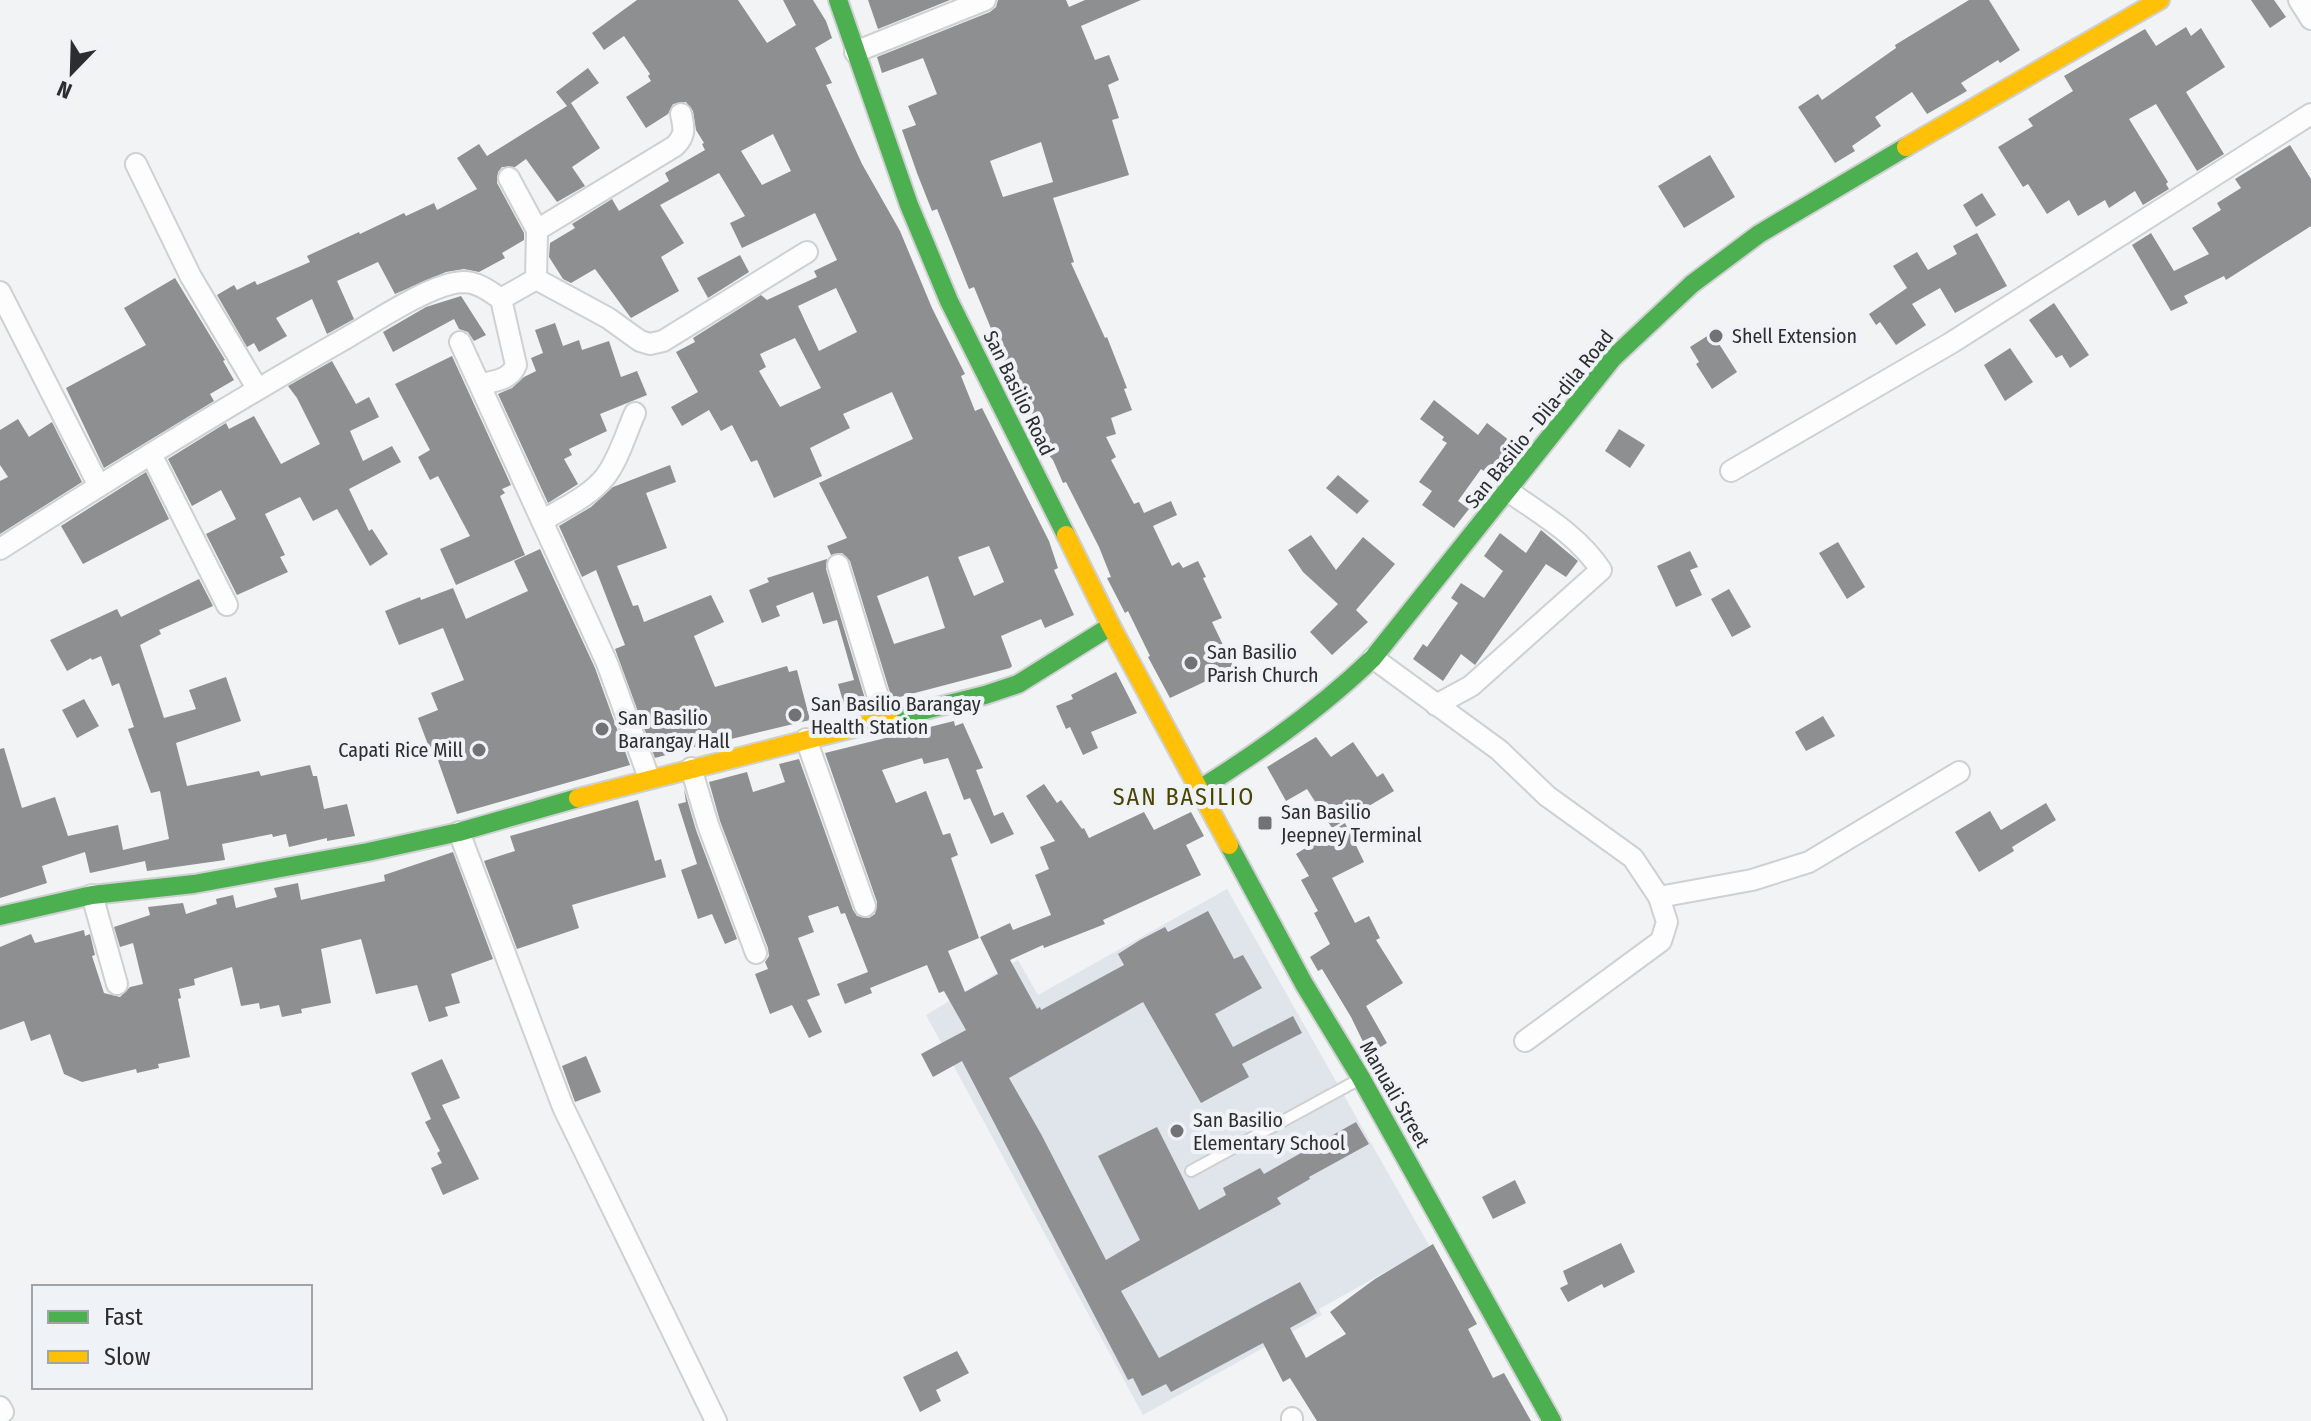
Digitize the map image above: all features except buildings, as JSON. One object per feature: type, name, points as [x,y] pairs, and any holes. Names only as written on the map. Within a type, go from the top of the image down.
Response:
[{"type":"street","name":"San Basilio Road","points":[[838,0],[909,205],[949,301],[1111,626],[1198,790]]},
{"type":"street","points":[[855,52],[985,0]]},
{"type":"street","name":"San Basilio - Dila-dila Road","points":[[1198,790],[1267,747],[1340,691],[1373,658],[1613,358],[1692,284],[1759,234],[2160,0]]},
{"type":"street","points":[[2299,0],[2311,19]]},
{"type":"street","points":[[537,230],[675,146],[683,138],[685,130],[681,114]]},
{"type":"street","points":[[1731,471],[1951,343],[2311,114]]},
{"type":"street","points":[[136,164],[191,277],[257,388]]},
{"type":"street","points":[[509,178],[537,230],[536,279]]},
{"type":"street","points":[[536,279],[650,344],[663,341],[807,252]]},
{"type":"street","points":[[501,299],[536,279]]},
{"type":"street","points":[[0,549],[257,388],[444,286],[462,282],[475,284],[501,299],[516,365],[506,378],[481,384]]},
{"type":"street","points":[[0,292],[99,486]]},
{"type":"street","points":[[460,342],[607,663],[649,778]]},
{"type":"street","points":[[542,521],[601,481],[611,467],[635,413]]},
{"type":"street","points":[[151,454],[227,605]]},
{"type":"street","points":[[1436,705],[1471,686],[1601,570],[1570,533],[1508,491]]},
{"type":"street","points":[[838,565],[885,720]]},
{"type":"street","points":[[0,916],[92,895],[194,884],[459,832],[649,778],[1018,684],[1111,626]]},
{"type":"street","points":[[1373,658],[1499,750],[1547,796],[1633,858],[1659,897],[1667,922],[1661,941],[1525,1041]]},
{"type":"street","points":[[806,739],[865,906]]},
{"type":"street","points":[[691,768],[708,825],[756,953]]},
{"type":"street","points":[[1659,897],[1752,880],[1809,862],[1959,772]]},
{"type":"street","name":"Manuali Street","points":[[1198,790],[1304,984],[1361,1078],[1552,1421]]},
{"type":"street","points":[[459,832],[563,1107],[716,1421]]},
{"type":"street","points":[[92,895],[117,984]]},
{"type":"street","points":[[0,1407],[3,1412],[0,1414]]},
{"type":"lane","points":[[1191,1171],[1361,1078]]},
{"type":"shaded area","name":"San Basilio Elementary School","points":[[1227,889],[1430,1247],[1319,1309],[1322,1315],[1143,1415],[926,1015],[1018,960],[1038,995]]},
{"type":"traffic: fast","points":[[838,0],[909,205],[949,301],[1066,535]]},
{"type":"traffic: fast","points":[[1198,790],[1289,728],[1373,658],[1613,358],[1692,284],[1759,234],[1906,147]]},
{"type":"traffic: fast","points":[[889,719],[1018,684],[1111,626]]},
{"type":"traffic: fast","points":[[0,916],[92,895],[194,884],[368,852],[459,832],[578,798]]},
{"type":"traffic: fast","points":[[1229,845],[1304,984],[1361,1078],[1552,1421]]},
{"type":"traffic: slow","points":[[1906,147],[2160,0]]},
{"type":"traffic: slow","points":[[1066,535],[1111,626],[1229,845]]},
{"type":"traffic: slow","points":[[578,798],[889,719]]},
{"type":"place","name":"Shell Extension","points":[[1716,336]]},
{"type":"place","name":"San Basilio Parish Church","points":[[1191,663]]},
{"type":"place","name":"San Basilio Barangay Health Station","points":[[795,715]]},
{"type":"place","name":"San Basilio Barangay Hall","points":[[602,729]]},
{"type":"place","name":"Capati Rice Mill","points":[[479,750]]},
{"type":"place","name":"San Basilio Jeepney Terminal","points":[[1265,823]]},
{"type":"place","name":"San Basilio Elementary School","points":[[1177,1131]]},
{"type":"district","name":"SAN BASILIO","points":[[1184,797]]}]
